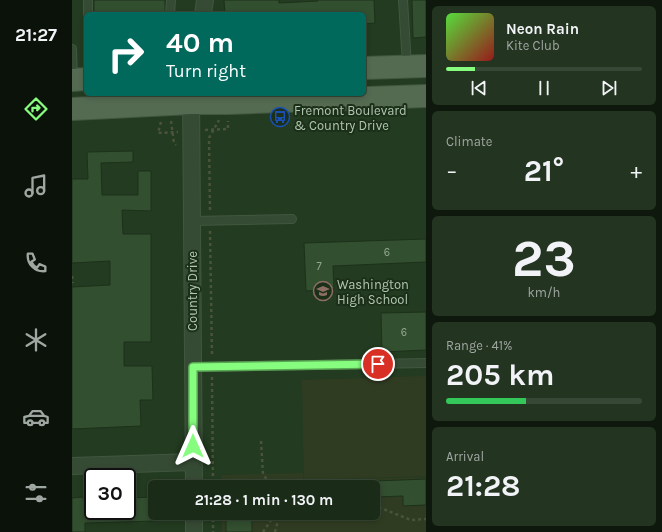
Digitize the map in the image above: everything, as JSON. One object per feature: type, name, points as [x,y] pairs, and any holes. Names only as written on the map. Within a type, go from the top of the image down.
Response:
[{"type":"main road","points":[[366,68],[416,66]]},
{"type":"main road","points":[[369,98],[426,84]]},
{"type":"main road","points":[[72,108],[191,98],[228,103],[426,96]]},
{"type":"street","points":[[203,12],[205,0]]},
{"type":"street","name":"Country Drive","points":[[191,98],[194,480]]},
{"type":"street","points":[[72,466],[193,462]]},
{"type":"street","points":[[194,520],[194,532]]},
{"type":"lane","points":[[88,0],[88,12]]},
{"type":"lane","points":[[170,12],[171,0]]},
{"type":"lane","points":[[403,0],[416,66]]},
{"type":"lane","points":[[72,49],[77,80]]},
{"type":"lane","points":[[192,221],[292,219]]},
{"type":"lane","points":[[193,367],[426,364]]},
{"type":"path","points":[[158,133],[161,120],[171,121],[174,143]]},
{"type":"path","points":[[213,480],[209,138],[219,120]]},
{"type":"path","points":[[72,276],[73,283]]},
{"type":"path","points":[[261,441],[263,474],[267,480]]},
{"type":"path","points":[[380,508],[411,520],[426,519]]},
{"type":"path","points":[[213,520],[213,532]]},
{"type":"path","points":[[262,532],[271,520]]},
{"type":"path","points":[[275,532],[278,520]]},
{"type":"green space","points":[[426,376],[426,476],[304,480],[302,380]]},
{"type":"green space","points":[[303,473],[304,480],[222,480],[222,475]]},
{"type":"green space","points":[[426,477],[426,532],[222,532],[222,520],[380,520],[380,480],[304,480]]},
{"type":"building","points":[[94,0],[165,0],[165,12],[94,12]]},
{"type":"building","points":[[224,0],[279,0],[279,3],[318,1],[317,0],[374,0],[375,23],[366,24],[366,12],[225,12]]},
{"type":"building","points":[[412,0],[426,0],[426,37],[413,38]]},
{"type":"building","points":[[133,151],[133,162],[101,163],[102,195],[138,195],[138,171],[151,171],[151,211],[122,210],[123,234],[151,234],[151,342],[124,342],[124,366],[152,366],[153,400],[140,400],[141,426],[72,429],[72,287],[110,285],[110,261],[72,263],[72,179],[88,179],[87,152]]},
{"type":"building","points":[[426,239],[426,262],[333,266],[334,289],[306,291],[304,243]]},
{"type":"building","points":[[426,312],[426,350],[382,352],[381,313]]},
{"type":"building","points":[[426,479],[426,505],[403,506],[403,496],[380,497],[380,481]]},
{"type":"building","points":[[83,497],[84,520],[136,520],[136,498],[148,497],[148,520],[155,521],[85,523],[85,532],[72,532],[72,498]]},
{"type":"building","points":[[226,520],[252,520],[252,532],[226,532]]},
{"type":"place","name":"Fremont Boulevard & Country Drive","points":[[280,117]]},
{"type":"place","name":"Washington High School","points":[[323,291]]},
{"type":"route","points":[[193,446],[193,367],[378,364]]}]
